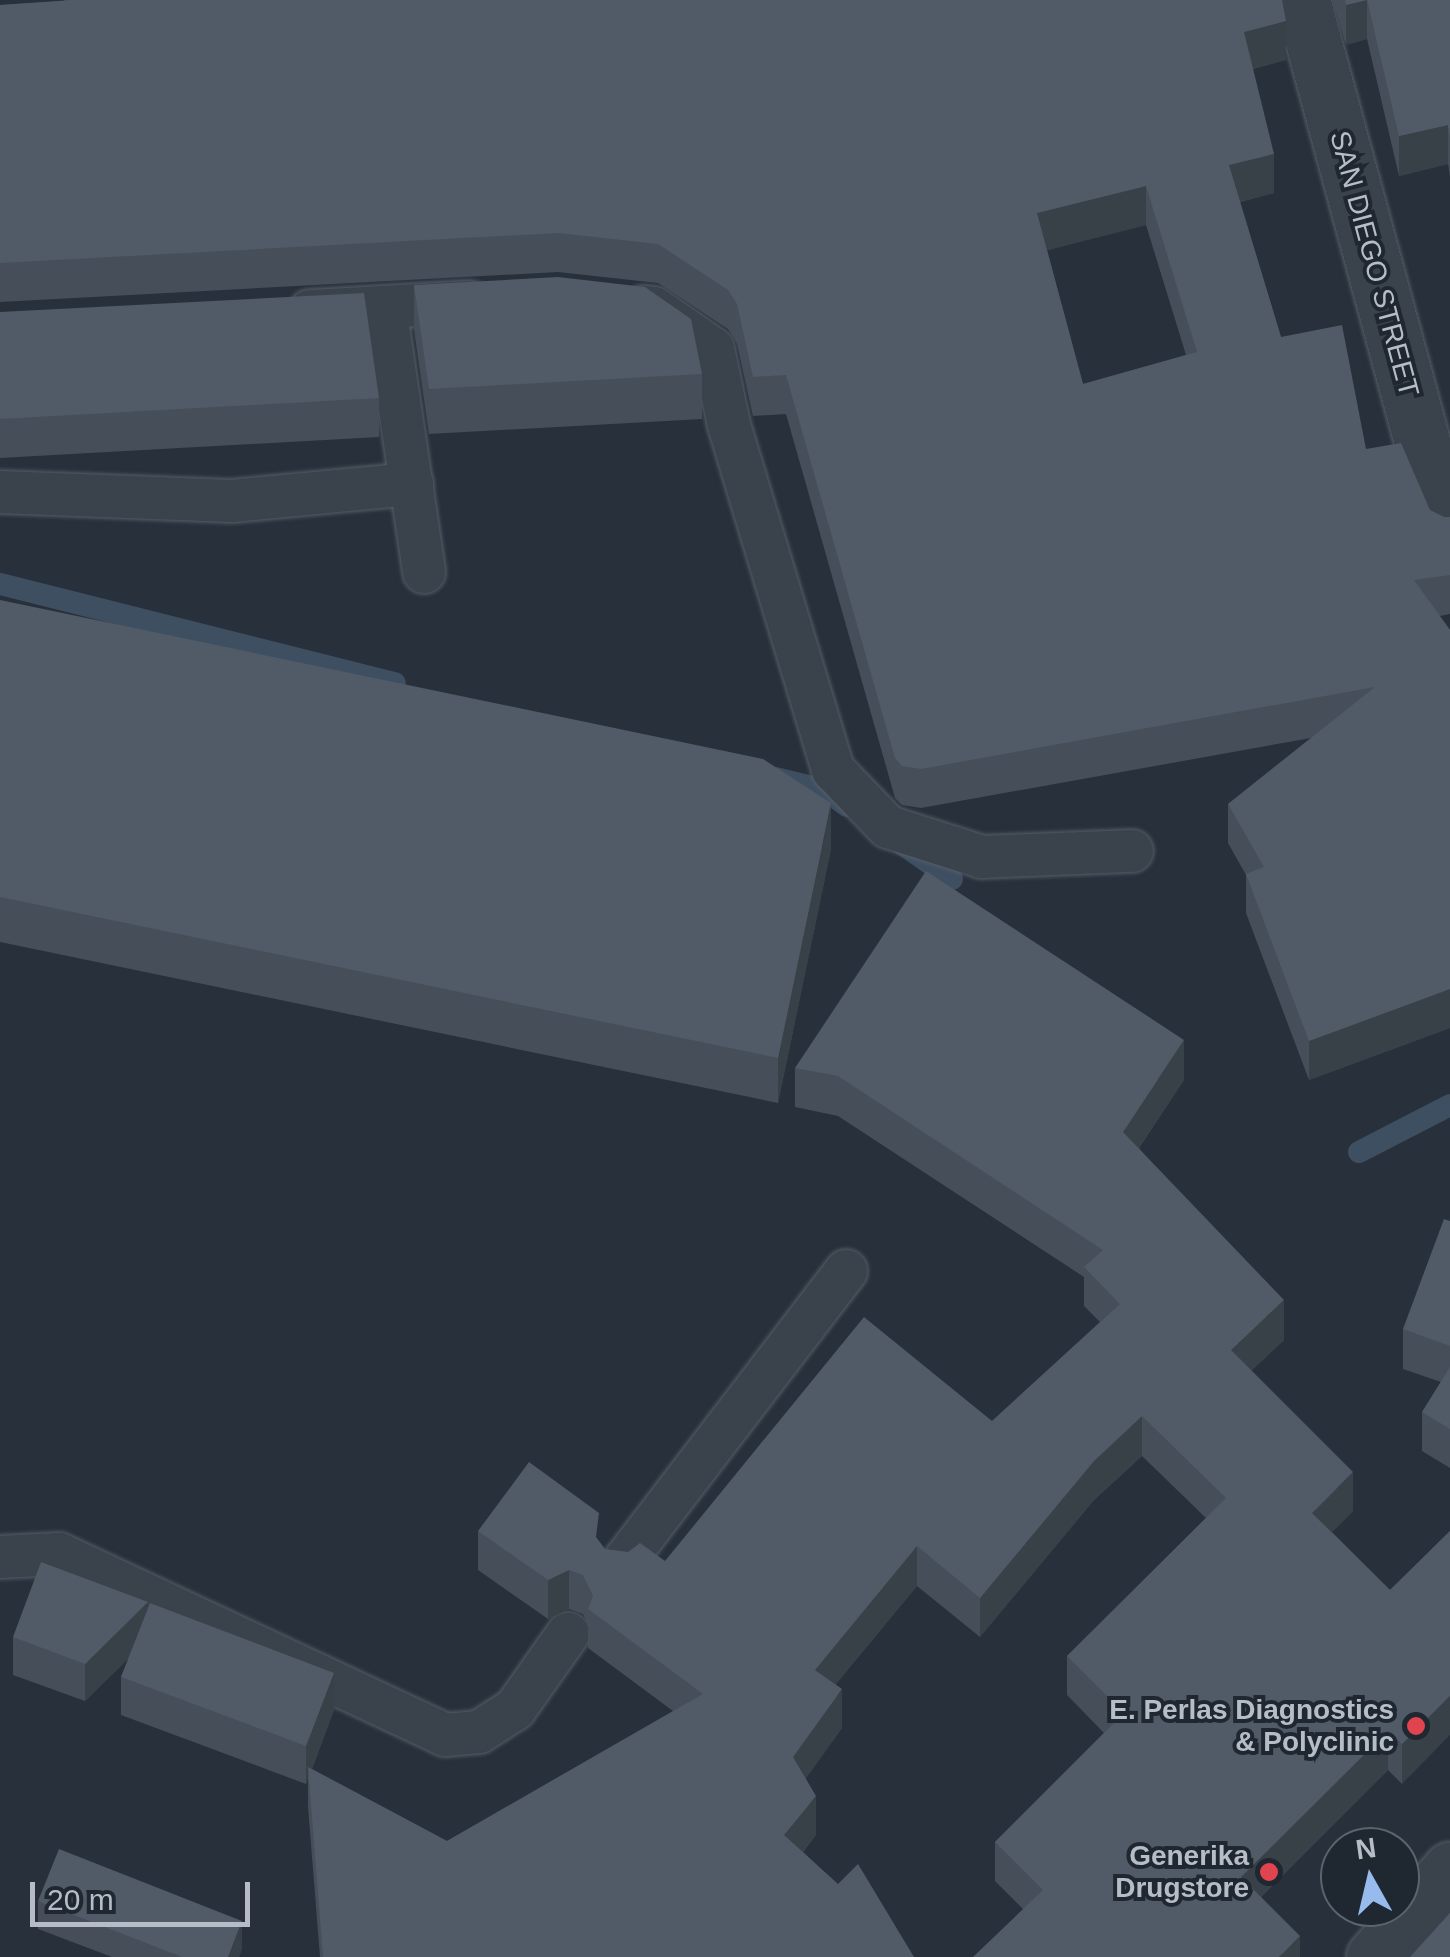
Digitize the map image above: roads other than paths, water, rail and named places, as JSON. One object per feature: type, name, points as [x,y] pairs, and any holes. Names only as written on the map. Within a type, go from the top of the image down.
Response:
[{"type":"street","name":"SAN DIEGO STREET","points":[[1302,0],[1433,482],[1450,526]]},
{"type":"street","points":[[1374,1957],[1450,1870]]},
{"type":"lane","points":[[270,313],[501,300]]},
{"type":"lane","points":[[597,302],[654,308],[712,350],[729,425],[833,770],[888,827],[982,857],[1132,850]]},
{"type":"lane","points":[[386,307],[424,572]]},
{"type":"lane","points":[[0,492],[232,501],[412,484]]},
{"type":"lane","points":[[619,1568],[846,1271]]},
{"type":"lane","points":[[0,1557],[59,1554],[445,1735],[479,1732],[516,1709],[568,1634]]},
{"type":"waterway","points":[[0,584],[395,683]]},
{"type":"waterway","points":[[775,778],[825,790],[847,806]]},
{"type":"waterway","points":[[902,844],[952,879]]},
{"type":"waterway","points":[[1359,1152],[1450,1105]]},
{"type":"place","name":"E. Perlas Diagnostics & Polyclinic","points":[[1416,1726]]},
{"type":"place","name":"Generika Drugstore","points":[[1269,1872]]}]
